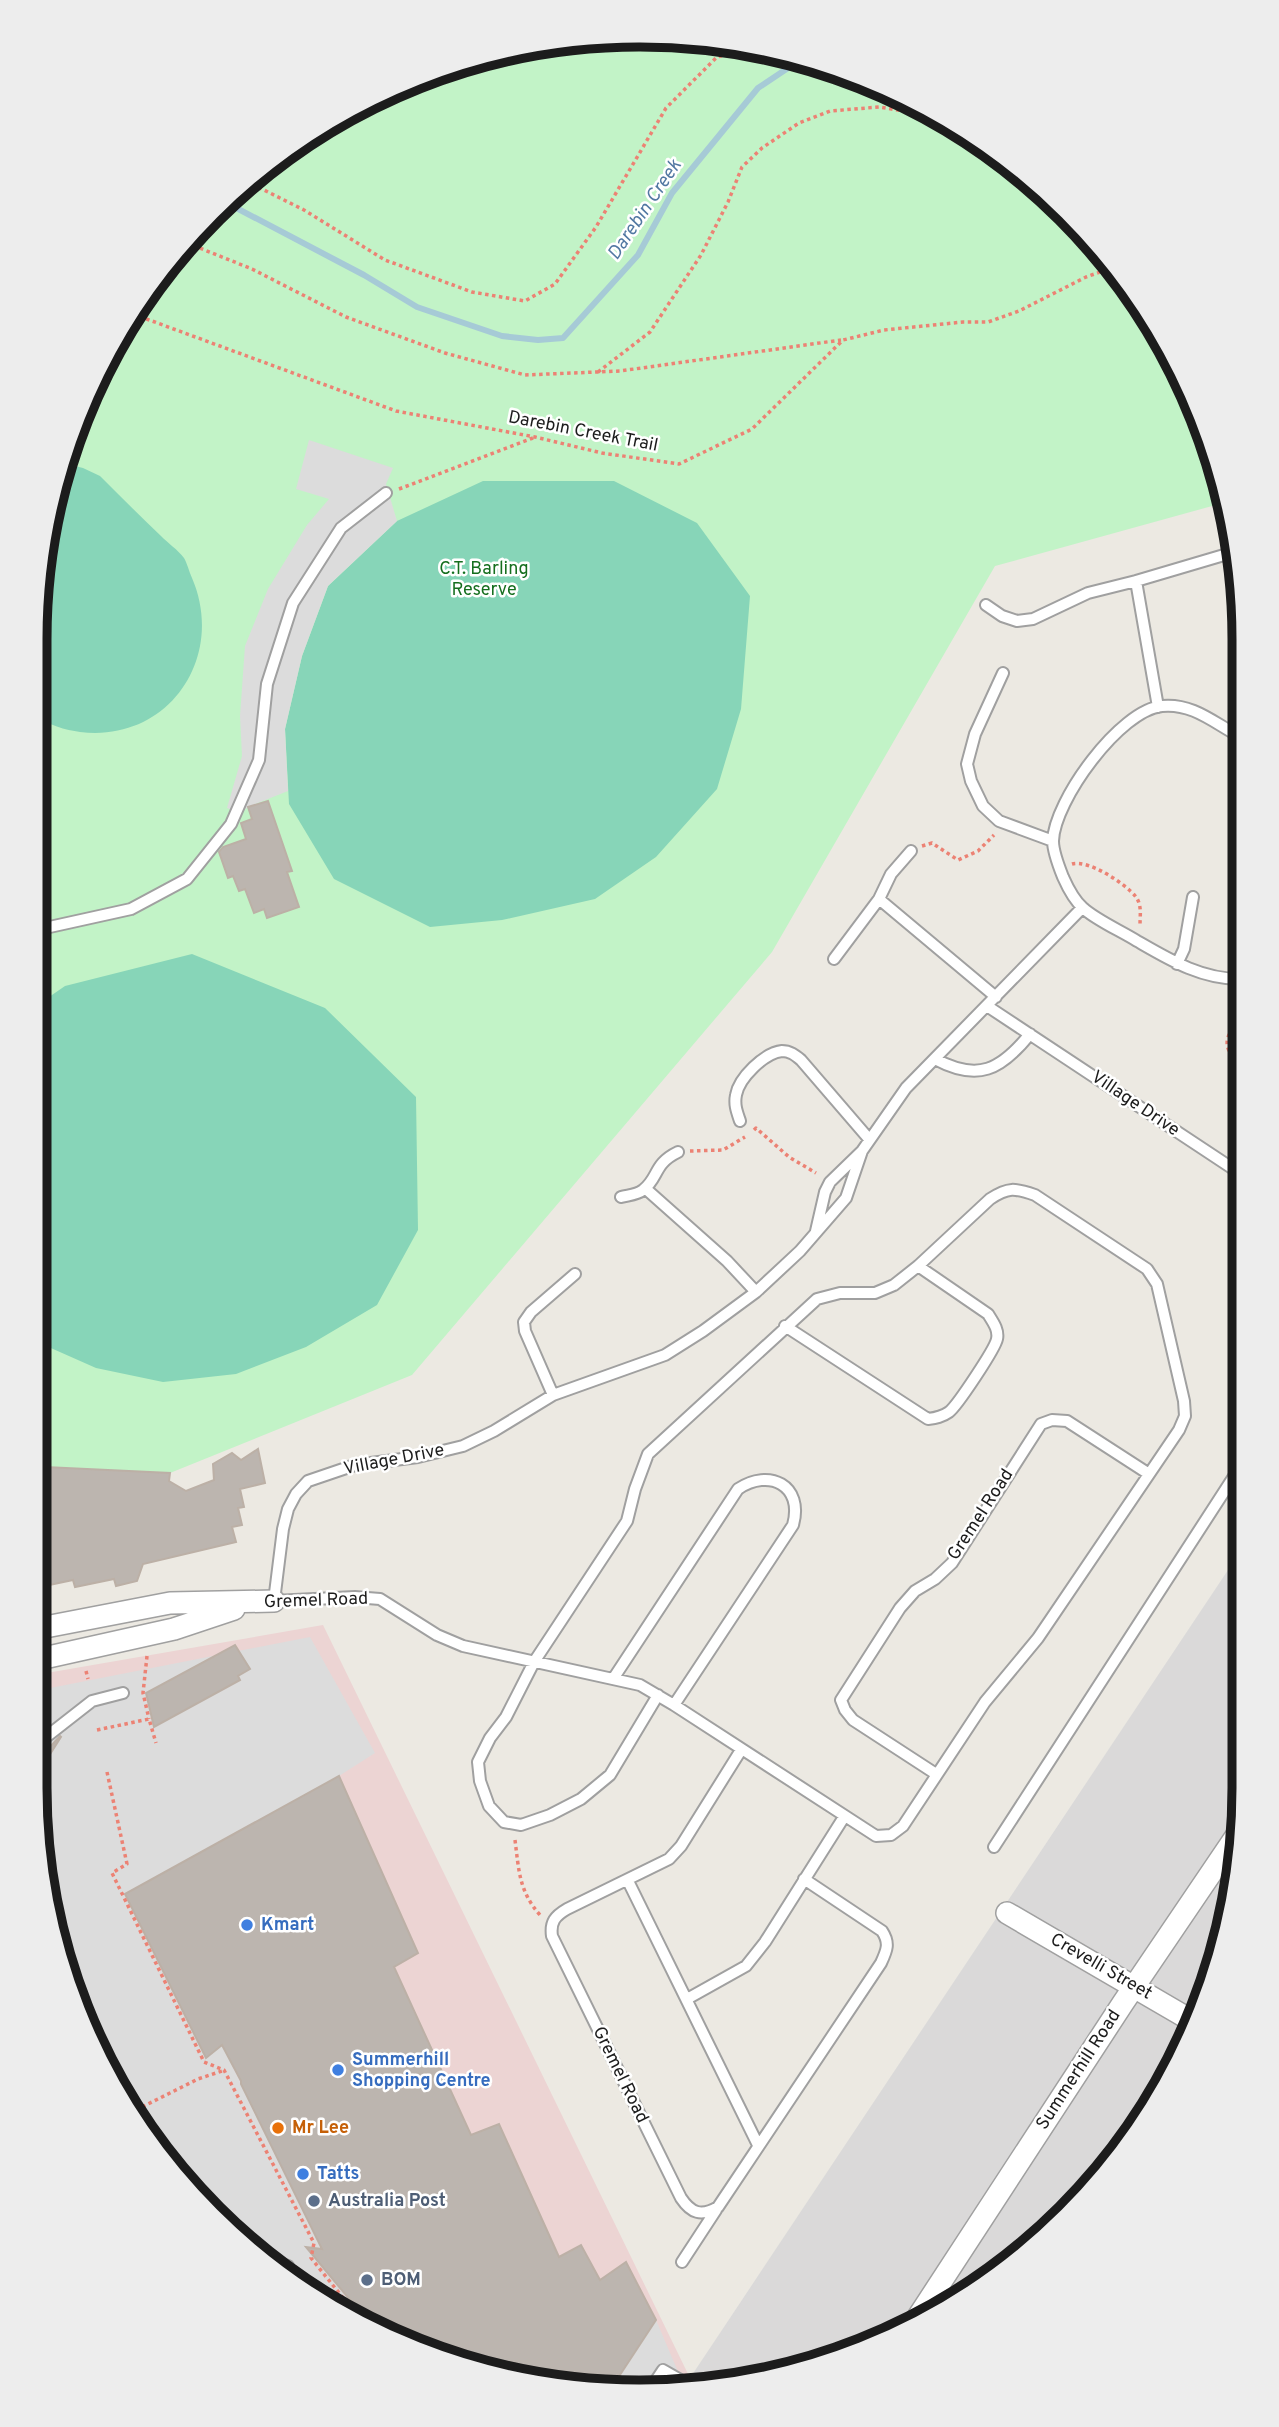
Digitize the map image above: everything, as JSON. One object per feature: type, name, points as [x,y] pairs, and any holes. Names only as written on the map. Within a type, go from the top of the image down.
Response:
[{"type":"street","name":"Gremel Road","points":[[47,1627],[170,1603],[274,1601]]},
{"type":"street","name":"Gremel Road","points":[[47,1657],[174,1629],[252,1603]]},
{"type":"street","name":"Summerhill Road","points":[[925,2306],[1228,1848]]},
{"type":"street","name":"Crevelli Street","points":[[1007,1913],[1186,2017]]},
{"type":"lane","points":[[47,928],[131,909],[187,878],[231,824],[259,760],[267,684],[293,603],[341,528],[386,493]]},
{"type":"lane","points":[[986,605],[1017,621],[1033,619],[1088,593],[1224,555]]},
{"type":"lane","points":[[1136,581],[1158,706]]},
{"type":"lane","points":[[1003,673],[975,734],[967,764],[971,781],[983,806],[1004,824],[1053,841]]},
{"type":"lane","points":[[1232,732],[1191,709],[1158,706],[1121,729],[1104,745],[1069,795],[1058,817],[1053,841],[1063,878],[1082,908],[1177,964],[1196,972],[1232,979]]},
{"type":"lane","points":[[834,960],[879,899],[891,874],[911,851]]},
{"type":"lane","points":[[1177,964],[1184,949],[1194,897]]},
{"type":"lane","points":[[879,899],[996,997]]},
{"type":"lane","name":"Village Drive","points":[[274,1601],[288,1509],[296,1494],[308,1481],[355,1465],[418,1457],[463,1446],[494,1431],[553,1395],[666,1354],[756,1292],[800,1251],[846,1198],[862,1151],[906,1088],[1082,908]]},
{"type":"lane","name":"Village Drive","points":[[987,1006],[1232,1168]]},
{"type":"lane","points":[[935,1059],[951,1067],[983,1071],[1002,1063],[1030,1034]]},
{"type":"lane","points":[[740,1122],[735,1107],[736,1092],[746,1077],[763,1059],[779,1051],[790,1052],[802,1060],[869,1139]]},
{"type":"lane","name":"Village Drive","points":[[816,1232],[825,1192],[830,1182],[862,1151]]},
{"type":"lane","points":[[621,1197],[646,1189],[658,1166],[666,1157],[678,1152]]},
{"type":"lane","points":[[646,1189],[727,1261],[756,1292]]},
{"type":"lane","name":"Gremel Road","points":[[274,1601],[355,1597],[380,1599],[437,1635],[463,1646],[534,1662],[640,1685],[844,1817],[876,1836],[891,1835],[903,1826],[985,1702],[1038,1638],[1179,1430],[1185,1416],[1184,1401],[1157,1284],[1147,1269],[1035,1195],[1017,1189],[1002,1191],[894,1285],[875,1293],[840,1293],[817,1299],[785,1326],[649,1454],[635,1489],[627,1521],[534,1662],[506,1717],[490,1738],[478,1762],[480,1781],[489,1806],[504,1822],[513,1824]]},
{"type":"lane","points":[[785,1326],[928,1419],[939,1417],[950,1411],[993,1350],[998,1337],[996,1326],[988,1314],[918,1266]]},
{"type":"lane","points":[[553,1395],[525,1331],[524,1322],[531,1312],[575,1274]]},
{"type":"lane","name":"Gremel Road","points":[[936,1774],[853,1720],[841,1700],[900,1608],[915,1591],[936,1579],[952,1563],[1041,1424],[1052,1420],[1067,1421],[1149,1474]]},
{"type":"lane","points":[[613,1679],[737,1489],[761,1478],[778,1481],[788,1489],[794,1500],[796,1513],[793,1525],[674,1705]]},
{"type":"lane","points":[[994,1847],[1232,1479]]},
{"type":"lane","points":[[47,1736],[92,1701],[123,1693]]},
{"type":"lane","points":[[513,1824],[521,1825],[550,1815],[581,1799],[610,1775],[658,1695]]},
{"type":"lane","points":[[550,1926],[556,1916],[567,1909],[669,1859],[681,1846],[741,1749]]},
{"type":"lane","points":[[687,1999],[746,1966],[765,1942],[844,1817]]},
{"type":"lane","points":[[682,2262],[881,1963],[888,1948],[883,1931],[804,1879]]},
{"type":"lane","points":[[628,1881],[758,2145]]},
{"type":"lane","name":"Gremel Road","points":[[550,1926],[552,1936],[681,2198],[687,2207],[699,2214],[708,2213],[718,2207]]},
{"type":"lane","points":[[657,2379],[663,2370],[677,2378]]},
{"type":"path","points":[[258,187],[304,210],[385,260],[472,292],[525,301],[555,284],[596,227],[666,108],[717,57],[728,54]]},
{"type":"path","points":[[598,372],[650,332],[701,255],[742,167],[762,148],[799,123],[830,111],[879,107],[907,111]]},
{"type":"path","points":[[196,247],[252,269],[346,317],[446,353],[524,374],[620,371],[843,340],[884,330],[963,322],[988,323],[1019,312],[1103,271]]},
{"type":"path","name":"Darebin Creek Trail","points":[[142,317],[396,411],[535,437],[602,453],[679,464],[752,429],[843,340]]},
{"type":"path","points":[[386,493],[535,437]]},
{"type":"path","points":[[911,851],[932,843],[951,858],[965,859],[978,852],[1004,824]]},
{"type":"path","points":[[1060,867],[1079,862],[1094,866],[1129,890],[1138,899],[1139,942]]},
{"type":"path","points":[[1232,1030],[1226,1041],[1232,1054]]},
{"type":"path","points":[[678,1152],[723,1150],[756,1128],[789,1157],[816,1173]]},
{"type":"path","points":[[146,1635],[148,1666],[143,1693],[156,1743]]},
{"type":"path","points":[[86,1671],[88,1679]]},
{"type":"path","points":[[97,1730],[149,1719]]},
{"type":"path","points":[[107,1772],[127,1864],[109,1873],[204,2063],[224,2070],[314,2243],[310,2258],[346,2301]]},
{"type":"path","points":[[513,1824],[520,1874],[527,1900],[550,1926]]},
{"type":"path","points":[[141,2107],[198,2079],[224,2070]]},
{"type":"shaded area","points":[[309,440],[393,468],[386,484],[397,521],[328,586],[302,656],[285,729],[288,791],[248,807],[241,813],[227,808],[242,756],[240,716],[245,646],[268,589],[307,525],[329,499],[296,489]]},
{"type":"shaded area","points":[[1232,1564],[1232,1788],[1227,1865],[1212,1941],[1187,2014],[1171,2049],[1132,2117],[1085,2178],[1030,2233],[969,2280],[936,2300],[866,2335],[793,2360],[717,2375],[691,2377]]},
{"type":"shaded area","points":[[323,1625],[690,2377],[640,2380],[562,2375],[486,2360],[413,2335],[378,2319],[310,2280],[249,2233],[194,2178],[147,2117],[108,2049],[92,2014],[67,1941],[52,1865],[49,1826],[47,1673]]},
{"type":"shaded area","points":[[310,1637],[375,1753],[339,1776],[395,1901],[364,1917],[206,2057],[222,2045],[322,2249],[307,2248],[354,2306],[310,2280],[279,2257],[249,2233],[194,2178],[147,2117],[108,2049],[92,2014],[67,1941],[52,1865],[47,1788],[47,1689]]},
{"type":"shaded area","points":[[656,2320],[681,2378],[617,2379]]},
{"type":"green space","name":"C.T. Barling Reserve","points":[[640,47],[717,52],[793,67],[830,79],[866,92],[936,127],[969,147],[1030,194],[1085,249],[1132,310],[1171,378],[1187,413],[1216,505],[995,566],[772,952],[412,1375],[170,1473],[47,1467],[49,601],[52,562],[67,486],[92,413],[127,343],[147,310],[194,249],[249,194],[279,170],[310,147],[378,108],[413,92],[486,67],[562,52],[601,49]]},
{"type":"green space","points":[[74,466],[100,476],[184,558],[201,608],[201,637],[195,664],[182,689],[164,709],[140,724],[112,732],[80,732],[47,722],[47,640],[52,562]]},
{"type":"green space","points":[[483,481],[614,481],[697,523],[750,596],[741,709],[717,789],[656,857],[595,899],[502,920],[430,927],[334,879],[289,804],[285,729],[302,656],[328,586],[397,521]]},
{"type":"green space","points":[[192,954],[325,1008],[416,1097],[418,1230],[377,1305],[306,1347],[236,1374],[163,1382],[96,1368],[47,1346],[47,998],[65,986]]},
{"type":"building","points":[[268,801],[292,871],[287,872],[299,907],[267,918],[264,909],[254,913],[245,889],[239,891],[233,876],[228,878],[219,852],[223,847],[246,839],[241,823],[252,819],[248,807]]},
{"type":"building","points":[[258,1449],[265,1483],[240,1489],[244,1507],[238,1508],[242,1525],[232,1527],[236,1542],[143,1564],[137,1581],[116,1586],[114,1579],[75,1587],[73,1580],[47,1585],[47,1467],[170,1473],[169,1481],[186,1491],[214,1480],[213,1464],[232,1453],[241,1460]]},
{"type":"building","points":[[235,1645],[250,1669],[238,1676],[240,1680],[154,1727],[146,1693]]},
{"type":"building","points":[[60,1736],[47,1759],[47,1750]]},
{"type":"building","name":"Summerhill Shopping Centre","points":[[339,1776],[418,1953],[394,1967],[471,2135],[499,2124],[559,2257],[581,2245],[600,2280],[626,2262],[656,2320],[617,2379],[562,2375],[486,2360],[413,2335],[356,2307],[306,2247],[322,2249],[241,2081],[222,2045],[206,2058],[125,1894]]},
{"type":"waterway","name":"Darebin Creek","points":[[235,207],[364,275],[417,307],[502,336],[538,340],[563,338],[638,255],[672,193],[758,88],[793,67]]},
{"type":"place","name":"Kmart","points":[[247,1925]]},
{"type":"place","name":"Summerhill Shopping Centre","points":[[338,2070]]},
{"type":"place","name":"Mr Lee","points":[[278,2128]]},
{"type":"place","name":"Tatts","points":[[303,2174]]},
{"type":"place","name":"Australia Post","points":[[314,2201]]},
{"type":"place","name":"BOM","points":[[367,2280]]}]
